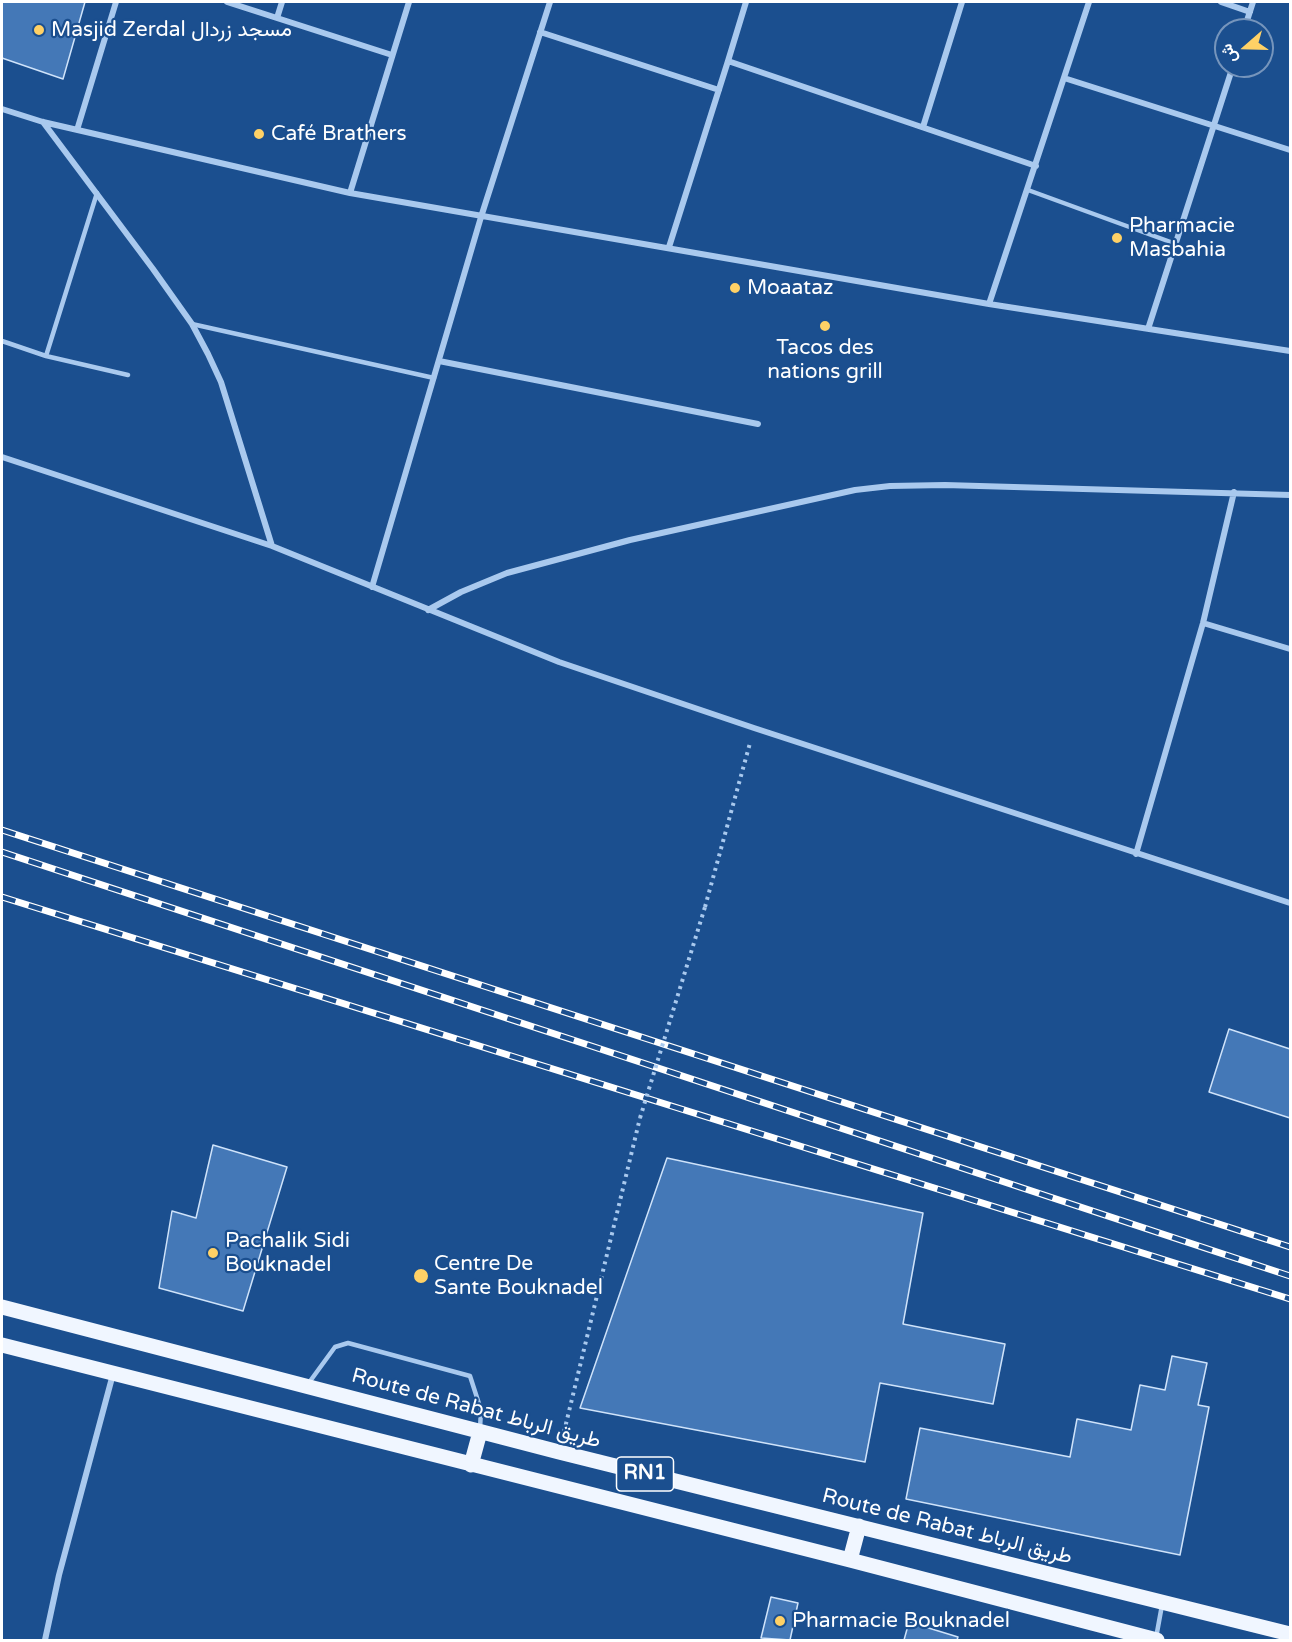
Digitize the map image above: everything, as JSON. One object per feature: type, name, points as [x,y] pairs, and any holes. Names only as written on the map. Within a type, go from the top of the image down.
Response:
[{"type":"main road","name":"Route de Rabat طريق الرباط","points":[[2,1307],[480,1432],[1290,1634]]},
{"type":"main road","name":"RN1","points":[[2,1345],[1156,1640]]},
{"type":"main road","points":[[471,1465],[480,1432]]},
{"type":"main road","points":[[850,1560],[858,1526]]},
{"type":"street","points":[[77,130],[116,2]]},
{"type":"street","points":[[227,2],[392,55]]},
{"type":"street","points":[[277,18],[282,2]]},
{"type":"street","points":[[350,193],[409,2]]},
{"type":"street","points":[[372,587],[481,217],[550,2]]},
{"type":"street","points":[[669,247],[746,2]]},
{"type":"street","points":[[923,127],[962,2]]},
{"type":"street","points":[[989,304],[1089,2]]},
{"type":"street","points":[[1221,2],[1250,12]]},
{"type":"street","points":[[1248,18],[1253,2]]},
{"type":"street","points":[[540,32],[719,90]]},
{"type":"street","points":[[728,61],[1036,166]]},
{"type":"street","points":[[1064,78],[1290,150]]},
{"type":"street","points":[[1148,329],[1229,78]]},
{"type":"street","points":[[2,109],[43,122],[350,193],[989,304],[1290,351]]},
{"type":"street","points":[[43,122],[192,324],[221,382],[272,546]]},
{"type":"street","points":[[439,361],[758,424]]},
{"type":"street","points":[[2,456],[272,546],[559,662],[1290,903]]},
{"type":"street","points":[[428,610],[460,592],[507,573],[630,540],[855,490],[890,486],[945,485],[1290,495]]},
{"type":"street","points":[[1136,854],[1203,623],[1234,492]]},
{"type":"street","points":[[1203,623],[1290,649]]},
{"type":"street","points":[[45,1641],[59,1575],[113,1374]]},
{"type":"lane","points":[[1028,190],[1176,244]]},
{"type":"lane","points":[[46,356],[97,194]]},
{"type":"lane","points":[[192,324],[434,378]]},
{"type":"lane","points":[[2,341],[46,356],[128,375]]},
{"type":"lane","points":[[306,1386],[335,1347],[348,1343],[470,1376],[481,1410],[480,1432]]},
{"type":"lane","points":[[1156,1640],[1163,1602]]},
{"type":"path","points":[[559,1452],[640,1118],[705,907],[754,728]]},
{"type":"building","name":"Masjid Zerdal مسجد زردال","points":[[2,2],[85,2],[63,79],[2,58]]},
{"type":"building","points":[[1229,1029],[1290,1049],[1290,1118],[1209,1092]]},
{"type":"building","name":"Pachalik Sidi Bouknadel","points":[[213,1145],[287,1167],[243,1311],[159,1288],[172,1211],[196,1218]]},
{"type":"building","points":[[667,1158],[923,1213],[903,1324],[1005,1344],[993,1404],[880,1383],[865,1462],[580,1408]]},
{"type":"building","points":[[1172,1356],[1207,1363],[1198,1405],[1209,1407],[1180,1555],[906,1499],[920,1428],[1070,1457],[1077,1419],[1131,1430],[1140,1385],[1165,1390]]},
{"type":"building","name":"Pharmacie Bouknadel","points":[[771,1597],[798,1603],[790,1640],[761,1638]]},
{"type":"building","points":[[909,1622],[958,1637],[957,1640],[904,1640]]},
{"type":"railway","points":[[2,830],[1290,1247]]},
{"type":"railway","points":[[2,852],[1290,1276]]},
{"type":"railway","points":[[2,897],[1290,1299]]},
{"type":"place","name":"Masjid Zerdal مسجد زردال","points":[[39,30]]},
{"type":"place","name":"Café Brathers","points":[[259,134]]},
{"type":"place","name":"Pharmacie Masbahia","points":[[1117,238]]},
{"type":"place","name":"Moaataz","points":[[735,288]]},
{"type":"place","name":"Tacos des nations grill","points":[[825,326]]},
{"type":"place","name":"Pachalik Sidi Bouknadel","points":[[213,1253]]},
{"type":"place","name":"Centre De Sante Bouknadel","points":[[421,1276]]},
{"type":"place","name":"Pharmacie Bouknadel","points":[[780,1621]]}]
